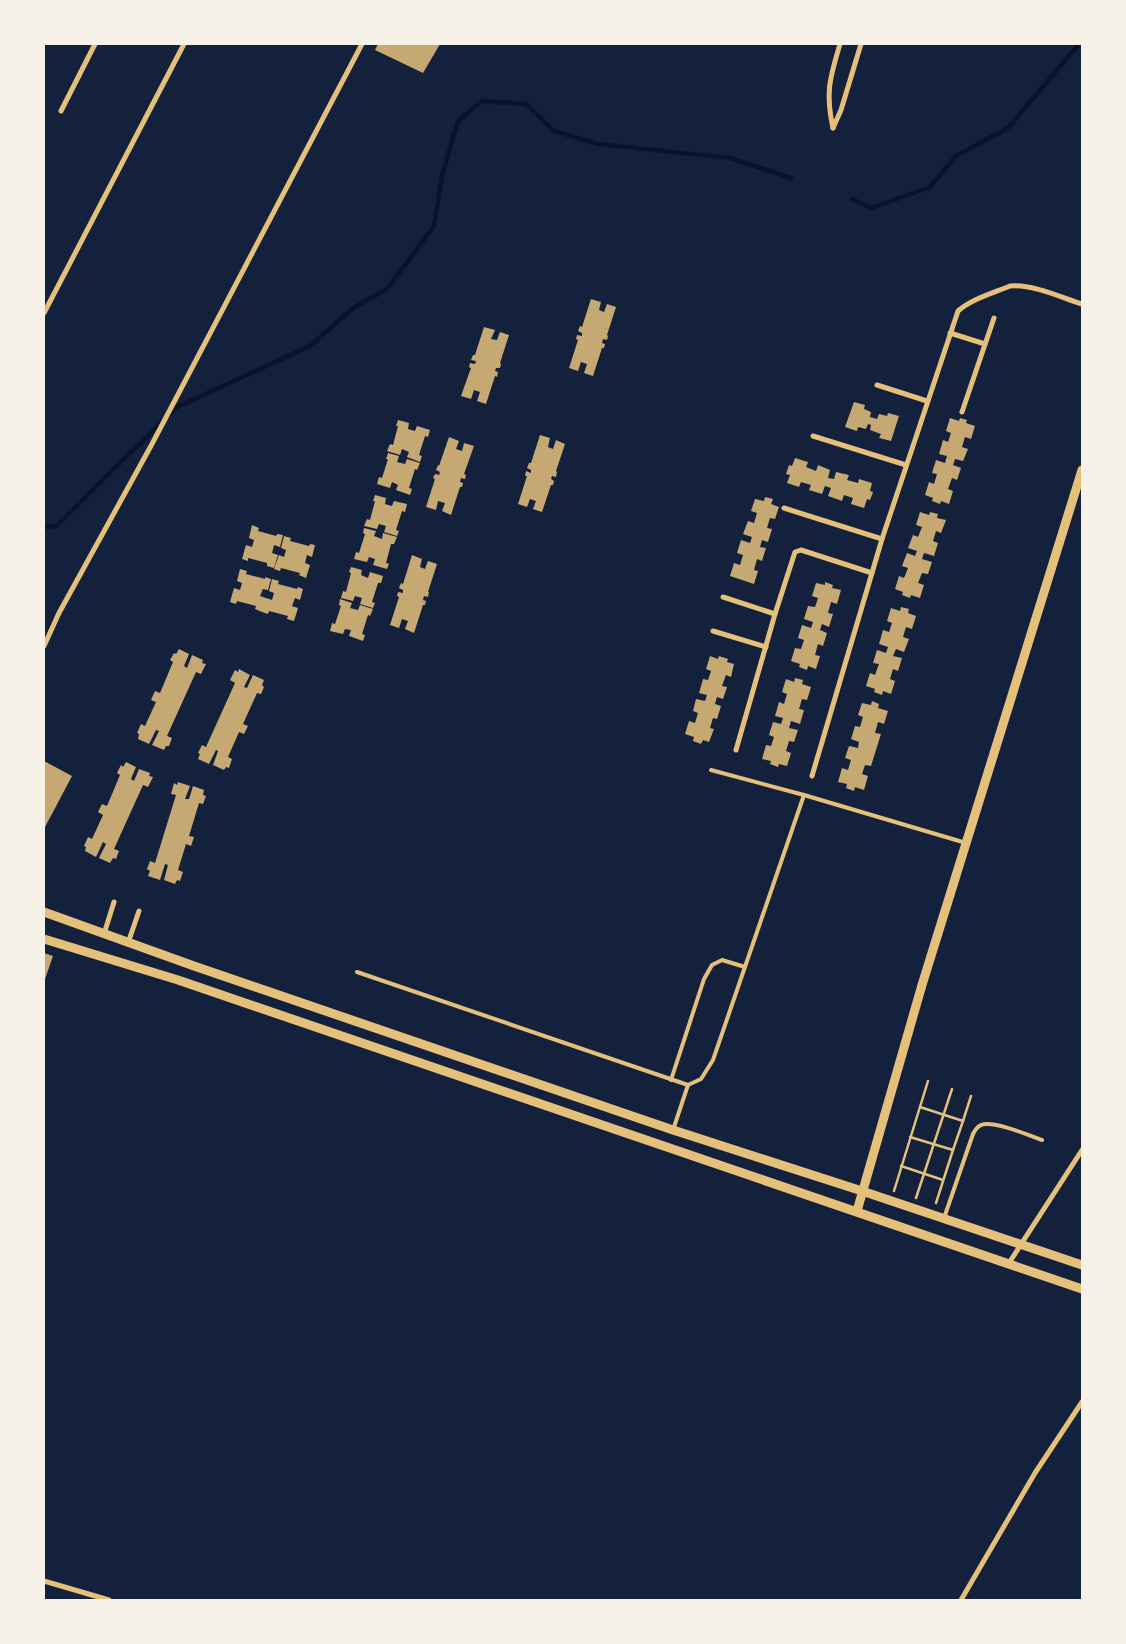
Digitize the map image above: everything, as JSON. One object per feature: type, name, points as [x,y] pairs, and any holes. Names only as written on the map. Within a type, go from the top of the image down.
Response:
[{"type":"street","points":[[61,111],[95,44]]},
{"type":"street","points":[[44,313],[184,44]]},
{"type":"street","points":[[44,646],[59,613],[152,444],[362,44]]},
{"type":"street","points":[[840,44],[828,90],[828,109],[832,128],[841,110],[861,44]]},
{"type":"street","points":[[812,776],[882,539],[958,311],[964,306],[1010,286],[1029,287],[1082,304]]},
{"type":"street","points":[[962,412],[994,318]]},
{"type":"street","points":[[950,333],[985,344]]},
{"type":"street","points":[[877,385],[927,401]]},
{"type":"street","points":[[813,436],[906,465]]},
{"type":"street","points":[[857,1211],[922,985],[1082,470]]},
{"type":"street","points":[[784,508],[882,539]]},
{"type":"street","points":[[736,750],[793,556],[797,551],[801,550],[872,572]]},
{"type":"street","points":[[723,597],[775,614]]},
{"type":"street","points":[[713,631],[766,647]]},
{"type":"street","points":[[104,934],[114,902]]},
{"type":"street","points":[[128,943],[139,911]]},
{"type":"street","points":[[44,912],[128,943],[673,1130],[1082,1265]]},
{"type":"street","points":[[44,939],[178,980],[1082,1289]]},
{"type":"street","points":[[1009,1263],[1082,1150]]},
{"type":"street","points":[[961,1600],[1036,1473],[1082,1402]]},
{"type":"street","points":[[44,1581],[109,1600]]},
{"type":"lane","points":[[711,770],[804,795],[966,843]]},
{"type":"lane","points":[[357,972],[688,1085],[701,1079],[708,1070],[804,795]]},
{"type":"lane","points":[[671,1080],[704,978],[712,965],[722,960],[745,967]]},
{"type":"lane","points":[[673,1130],[688,1085]]},
{"type":"lane","points":[[944,1218],[972,1134],[977,1128],[982,1125],[998,1126],[1042,1140]]},
{"type":"path","points":[[893,1194],[928,1081]]},
{"type":"path","points":[[915,1202],[952,1089]]},
{"type":"path","points":[[934,1208],[971,1096]]},
{"type":"path","points":[[920,1107],[963,1121]]},
{"type":"path","points":[[910,1137],[953,1150]]},
{"type":"path","points":[[901,1166],[944,1180]]},
{"type":"building","points":[[378,44],[440,44],[423,73],[375,50]]},
{"type":"building","points":[[591,299],[601,302],[599,310],[604,312],[607,304],[616,307],[607,340],[603,339],[604,348],[602,348],[593,376],[584,373],[587,364],[581,362],[578,371],[569,368],[578,340],[576,339],[577,335],[582,336],[582,333],[578,331],[580,326],[582,327]]},
{"type":"building","points":[[484,327],[495,330],[491,339],[497,340],[500,332],[509,335],[500,368],[496,368],[495,371],[498,372],[497,377],[495,376],[486,404],[477,401],[480,392],[474,390],[471,399],[461,396],[471,368],[469,367],[470,363],[475,364],[476,361],[471,360],[473,355],[475,355]]},
{"type":"building","points":[[854,402],[865,405],[864,409],[871,412],[870,417],[877,419],[879,414],[887,416],[888,413],[899,416],[891,441],[879,438],[881,434],[870,430],[871,425],[868,424],[866,429],[858,427],[857,431],[845,427]]},
{"type":"building","points":[[950,418],[959,421],[960,418],[967,420],[966,423],[975,426],[971,439],[965,437],[962,447],[968,449],[963,461],[955,459],[953,465],[961,468],[957,480],[952,478],[948,489],[953,491],[949,504],[941,501],[940,504],[932,501],[933,498],[925,495],[929,482],[934,484],[937,474],[932,473],[936,460],[945,463],[947,456],[939,454],[943,440],[948,442],[951,433],[946,431]]},
{"type":"building","points":[[398,420],[409,423],[408,429],[415,431],[417,426],[430,430],[428,437],[425,436],[419,455],[422,456],[420,462],[407,457],[409,452],[402,449],[400,455],[387,451],[390,444],[393,445]]},
{"type":"building","points":[[540,435],[550,438],[548,447],[553,449],[556,440],[565,444],[556,471],[556,477],[552,476],[553,485],[551,485],[542,512],[533,509],[536,501],[530,499],[527,507],[518,504],[527,476],[525,476],[526,471],[531,473],[531,470],[527,468],[529,463],[531,463]]},
{"type":"building","points":[[449,437],[459,441],[456,449],[462,451],[464,443],[474,446],[464,474],[466,475],[465,479],[461,478],[462,487],[460,487],[451,515],[442,511],[445,503],[438,501],[436,510],[426,507],[435,479],[433,478],[435,474],[439,475],[440,472],[436,470]]},
{"type":"building","points":[[388,453],[399,456],[397,462],[405,464],[407,459],[420,463],[417,470],[415,469],[409,488],[412,489],[410,495],[396,490],[398,485],[392,482],[390,488],[377,484],[379,477],[382,478]]},
{"type":"building","points":[[795,458],[808,462],[806,467],[816,471],[818,465],[830,470],[828,478],[834,479],[836,472],[849,475],[847,480],[858,483],[859,479],[872,483],[870,491],[873,492],[870,500],[867,499],[864,508],[851,504],[853,498],[844,495],[842,501],[828,496],[831,488],[825,486],[822,494],[809,490],[811,485],[801,482],[799,487],[787,483],[790,475],[786,474],[789,465],[792,466]]},
{"type":"building","points":[[375,495],[386,498],[385,504],[392,506],[394,501],[407,504],[405,512],[402,511],[396,530],[399,531],[397,536],[384,532],[386,526],[379,524],[377,529],[364,526],[367,519],[370,520]]},
{"type":"building","points":[[765,497],[773,499],[771,504],[779,507],[775,519],[770,518],[767,528],[772,529],[768,542],[762,540],[760,547],[766,548],[762,561],[757,559],[754,570],[758,571],[754,584],[730,576],[734,563],[740,565],[743,555],[737,553],[741,540],[750,543],[752,537],[743,534],[748,521],[754,523],[757,513],[751,511],[755,499],[764,501]]},
{"type":"building","points":[[920,512],[929,515],[930,512],[938,514],[937,518],[946,520],[941,533],[936,531],[933,541],[938,543],[934,556],[924,553],[922,559],[932,562],[928,574],[922,573],[918,583],[924,585],[920,598],[911,595],[910,598],[902,595],[903,592],[895,589],[899,576],[904,578],[908,568],[902,566],[907,553],[915,556],[917,551],[908,548],[913,535],[918,537],[922,527],[916,525]]},
{"type":"building","points":[[252,525],[259,528],[258,531],[276,536],[277,534],[283,535],[280,547],[274,545],[272,553],[278,555],[274,568],[267,566],[267,563],[248,558],[248,561],[242,559],[246,545],[252,547],[254,540],[249,538]]},
{"type":"building","points":[[364,528],[376,531],[374,536],[382,539],[383,533],[397,537],[394,544],[391,544],[386,563],[389,564],[387,569],[373,565],[375,559],[369,557],[367,562],[354,559],[356,552],[359,553],[365,534],[363,533]]},
{"type":"building","points":[[284,536],[291,538],[290,541],[309,546],[310,544],[315,545],[312,557],[307,555],[305,563],[310,565],[306,578],[299,575],[300,573],[281,568],[280,571],[274,569],[279,555],[284,557],[286,550],[281,548]]},
{"type":"building","points":[[412,555],[422,559],[420,567],[425,569],[428,561],[437,564],[428,597],[424,596],[425,605],[423,605],[414,633],[405,629],[408,621],[402,619],[399,628],[390,625],[399,597],[397,596],[398,592],[403,593],[403,590],[399,588],[401,583],[403,584]]},
{"type":"building","points":[[351,567],[362,570],[361,575],[368,578],[370,572],[383,576],[381,583],[378,583],[372,602],[375,603],[373,608],[360,604],[362,598],[355,596],[353,601],[341,598],[343,591],[346,592]]},
{"type":"building","points":[[240,569],[247,571],[246,574],[271,579],[268,590],[263,589],[260,596],[272,600],[274,593],[269,591],[272,579],[279,581],[278,584],[303,589],[300,600],[295,598],[292,606],[298,608],[294,621],[287,619],[288,616],[269,611],[268,614],[262,612],[255,609],[256,606],[237,601],[236,604],[230,602],[234,588],[240,590],[242,583],[237,581]]},
{"type":"building","points":[[825,582],[833,585],[832,588],[841,590],[837,604],[831,602],[828,613],[833,614],[829,627],[822,624],[820,630],[827,633],[823,646],[818,644],[815,655],[820,656],[816,669],[808,666],[807,670],[799,667],[800,664],[791,661],[795,648],[801,649],[804,640],[798,638],[802,625],[811,628],[813,622],[804,619],[808,606],[815,607],[818,598],[812,596],[816,583],[825,585]]},
{"type":"building","points":[[340,599],[352,603],[350,608],[358,610],[360,605],[373,609],[370,616],[368,615],[362,634],[365,635],[363,641],[349,636],[351,630],[345,629],[343,634],[330,631],[332,623],[335,624],[341,606],[339,605]]},
{"type":"building","points":[[901,607],[909,609],[908,613],[916,616],[912,629],[906,627],[903,637],[909,639],[904,652],[896,649],[893,656],[902,658],[898,671],[893,669],[890,679],[895,681],[891,694],[883,691],[882,695],[874,692],[875,689],[866,686],[870,673],[875,675],[879,664],[873,663],[877,650],[886,653],[888,647],[879,644],[883,630],[889,632],[892,623],[887,621],[891,608],[900,611]]},
{"type":"building","points":[[179,649],[189,654],[184,666],[187,668],[192,655],[203,660],[202,663],[206,664],[201,674],[196,672],[167,736],[172,738],[169,746],[166,746],[164,750],[152,745],[159,731],[156,730],[149,744],[138,739],[139,734],[137,733],[141,724],[145,726],[156,702],[151,700],[155,691],[160,693],[173,662],[170,660]]},
{"type":"building","points":[[710,656],[718,659],[719,656],[728,659],[727,662],[734,664],[731,677],[726,675],[722,686],[727,687],[723,699],[717,697],[715,704],[721,706],[717,719],[713,718],[710,728],[714,729],[709,742],[703,740],[701,744],[693,741],[694,737],[685,734],[689,721],[695,723],[698,713],[693,711],[696,699],[705,701],[707,695],[699,693],[703,679],[708,680],[711,671],[706,669]]},
{"type":"building","points":[[239,669],[250,675],[244,687],[247,688],[253,675],[264,680],[262,685],[264,687],[261,694],[257,693],[243,724],[248,726],[244,734],[239,732],[228,757],[232,759],[229,768],[226,767],[224,770],[213,765],[218,751],[216,750],[209,764],[198,759],[200,754],[198,753],[202,745],[206,747],[235,683],[230,680],[235,670],[238,672]]},
{"type":"building","points":[[795,678],[803,680],[802,684],[811,687],[807,700],[802,699],[799,709],[804,710],[800,724],[791,721],[789,728],[798,730],[794,742],[789,741],[786,751],[791,753],[787,766],[779,764],[778,767],[770,764],[771,761],[762,759],[766,745],[771,746],[774,737],[769,735],[773,722],[781,724],[783,718],[775,716],[779,702],[784,704],[787,694],[782,692],[786,679],[794,682]]},
{"type":"building","points":[[872,701],[879,704],[878,708],[888,711],[884,724],[878,722],[875,733],[881,734],[871,766],[865,765],[862,774],[868,776],[864,790],[855,787],[854,791],[846,788],[847,784],[838,782],[842,768],[848,770],[851,760],[845,758],[849,746],[858,748],[859,742],[851,739],[855,726],[860,727],[863,717],[858,715],[862,703],[871,705]]},
{"type":"building","points":[[44,761],[72,776],[44,829]]},
{"type":"building","points":[[126,762],[136,767],[131,779],[134,781],[139,769],[150,773],[149,776],[153,777],[148,787],[143,785],[114,849],[119,851],[116,859],[113,858],[110,863],[99,858],[106,844],[103,842],[96,857],[85,851],[86,847],[84,846],[88,837],[92,839],[103,815],[98,812],[102,804],[107,806],[120,775],[117,773],[121,765],[123,767]]},
{"type":"building","points":[[178,782],[190,786],[185,799],[189,799],[193,786],[204,790],[203,795],[206,796],[203,804],[199,803],[189,836],[194,837],[191,846],[186,844],[178,870],[183,872],[180,881],[177,880],[175,884],[164,880],[168,865],[165,864],[160,880],[148,876],[150,871],[147,869],[150,861],[155,863],[176,795],[171,794],[174,783],[177,785]]},
{"type":"building","points":[[44,953],[53,956],[44,982]]},
{"type":"waterway","points":[[852,199],[872,208],[930,187],[956,156],[1008,128],[1079,44]]},
{"type":"waterway","points":[[44,527],[56,526],[177,407],[310,346],[352,309],[387,289],[434,226],[442,176],[458,121],[482,101],[526,104],[554,131],[598,144],[730,158],[791,178]]}]
